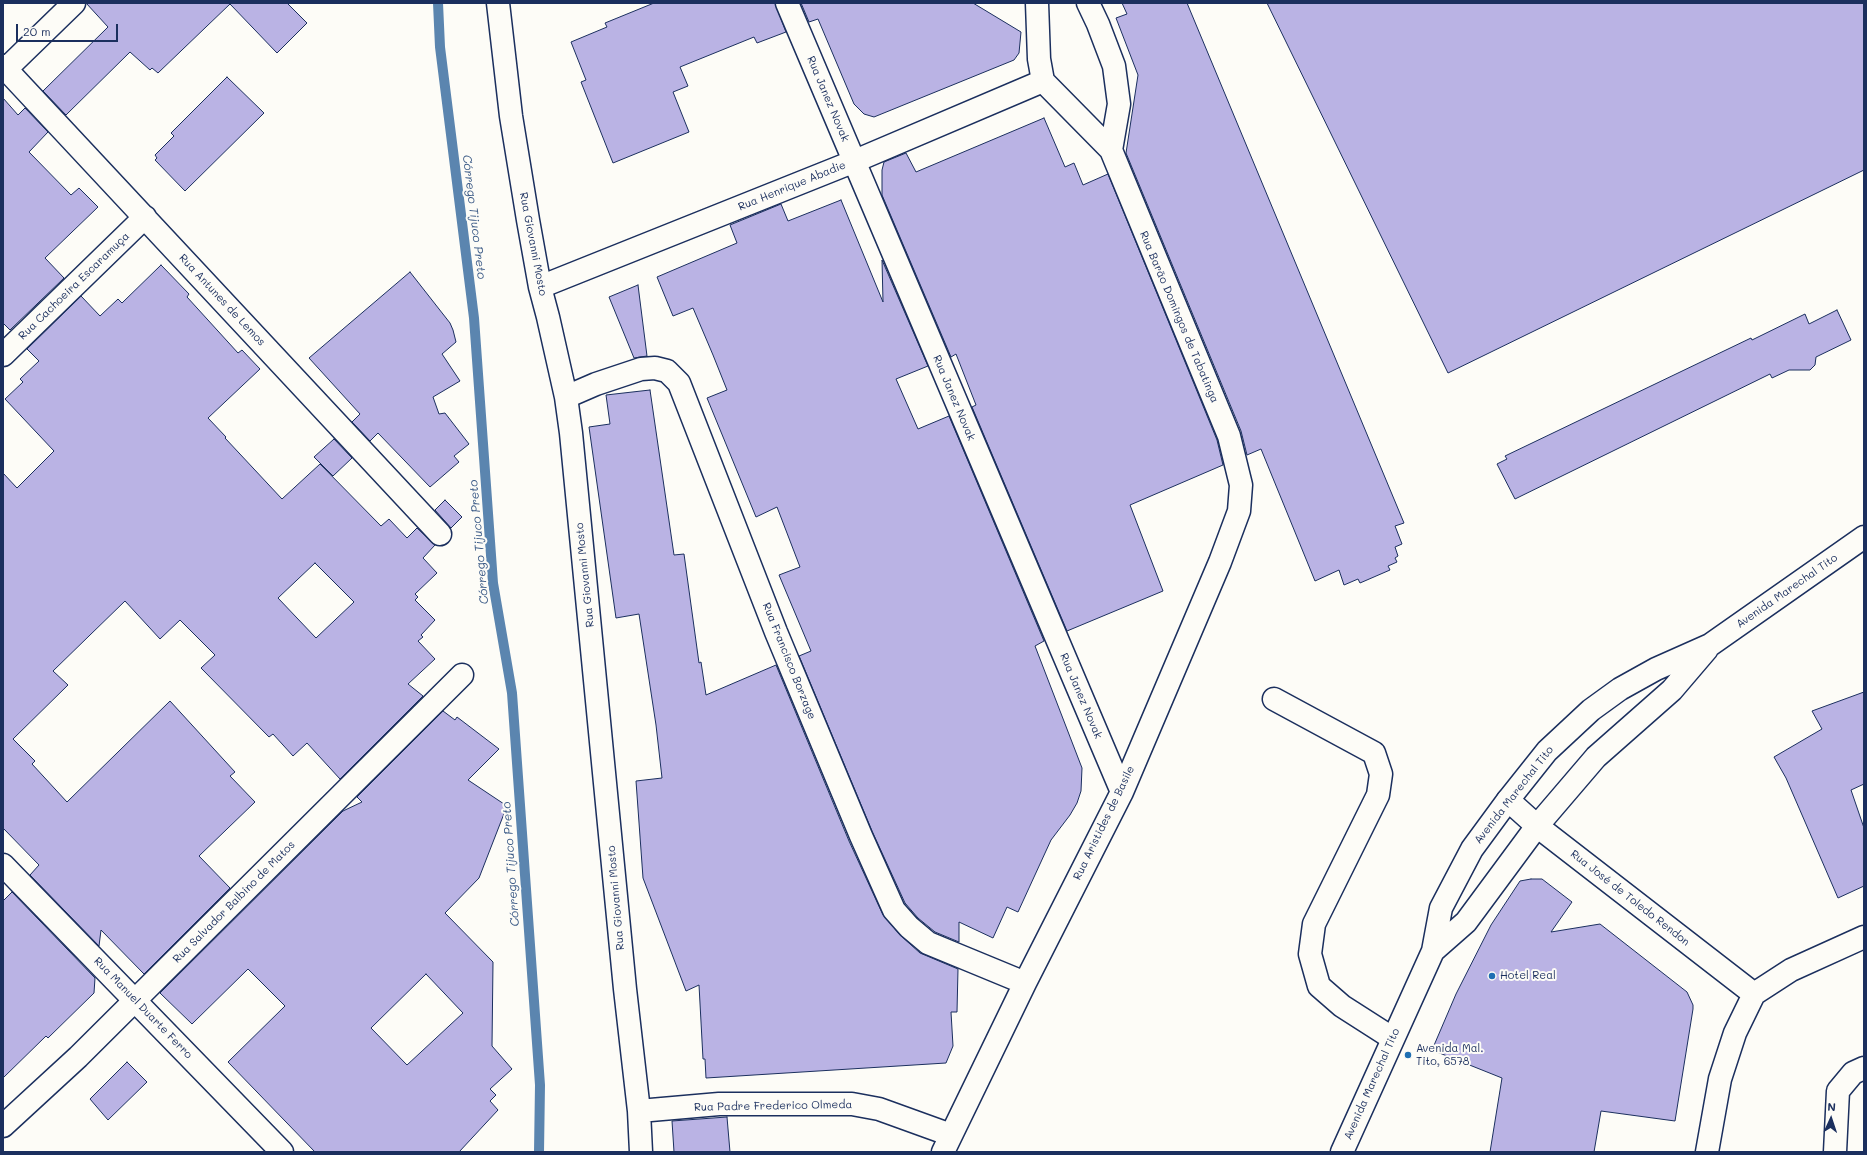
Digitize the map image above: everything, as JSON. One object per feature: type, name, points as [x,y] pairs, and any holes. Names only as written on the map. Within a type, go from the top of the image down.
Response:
[{"type":"street","points":[[4,68],[74,3]]},
{"type":"street","name":"Rua Giovanni Mosto","points":[[498,3],[511,116],[540,287],[566,397],[578,504],[625,989],[639,1110],[641,1152]]},
{"type":"street","name":"Rua Janez Novak","points":[[787,3],[1122,792]]},
{"type":"street","points":[[1037,3],[1039,59],[1043,81]]},
{"type":"street","points":[[1088,3],[1098,24],[1114,66],[1119,104],[1111,150]]},
{"type":"street","name":"Rua Antunes de Lemos","points":[[4,68],[440,534]]},
{"type":"street","name":"Rua Henrique Abadie","points":[[540,287],[855,161],[1043,81]]},
{"type":"street","name":"Rua Barão Domingos de Tabatinga","points":[[1043,81],[1111,150],[1229,436],[1241,485]]},
{"type":"street","name":"Rua Cachoeira Escaramuça","points":[[3,355],[145,217]]},
{"type":"street","name":"Rua Francisco Borzage","points":[[566,397],[596,384],[640,369],[655,368],[667,371],[678,382],[776,632],[861,836],[894,910],[909,927],[928,943],[1025,983]]},
{"type":"street","name":"Rua Aristides de Basile","points":[[947,1143],[1025,983],[1122,792],[1220,562],[1239,511],[1241,485]]},
{"type":"street","name":"Avenida Marechal Tito","points":[[1342,1152],[1392,1038],[1433,951],[1441,908],[1472,849],[1547,750],[1591,710],[1620,689],[1656,669],[1710,646],[1864,537]]},
{"type":"street","name":"Avenida Marechal Tito","points":[[1433,951],[1466,922],[1537,826],[1596,757],[1672,690],[1710,646]]},
{"type":"street","name":"Rua Salvador Balbino de Matos","points":[[3,1126],[78,1057],[462,675]]},
{"type":"street","points":[[1274,699],[1374,753],[1381,774],[1378,795],[1314,924],[1310,954],[1319,986],[1342,1006],[1392,1038]]},
{"type":"street","name":"Rua José de Toledo Rendon","points":[[1508,800],[1537,826],[1754,994]]},
{"type":"street","name":"Rua Manuel Duarte Ferro","points":[[3,865],[136,1000],[282,1152]]},
{"type":"street","points":[[1707,1152],[1720,1079],[1735,1033],[1754,994],[1791,970],[1864,937]]},
{"type":"street","points":[[1836,1152],[1838,1091],[1854,1073],[1864,1068]]},
{"type":"street","name":"Rua Padre Frederico Olmeda","points":[[639,1110],[719,1104],[852,1104],[879,1110],[947,1143]]},
{"type":"building","points":[[86,3],[287,3],[307,23],[277,53],[230,4],[158,73],[152,68],[150,70],[130,52],[66,115],[43,91],[108,27]]},
{"type":"building","points":[[654,3],[775,3],[786,32],[757,43],[754,37],[680,67],[688,86],[673,92],[689,132],[613,163],[581,82],[586,80],[571,42],[607,27],[605,23]]},
{"type":"building","points":[[801,3],[973,3],[1021,32],[1019,53],[1014,60],[874,117],[864,114],[854,104],[818,19],[809,22]]},
{"type":"building","points":[[1122,3],[1187,3],[1404,523],[1395,526],[1402,544],[1395,547],[1398,556],[1395,558],[1397,562],[1388,566],[1390,570],[1360,583],[1358,579],[1344,585],[1339,570],[1315,581],[1261,449],[1247,455],[1241,431],[1126,153],[1138,75],[1116,18],[1127,14]]},
{"type":"building","points":[[1267,3],[1864,3],[1864,170],[1448,373]]},
{"type":"building","points":[[227,77],[264,113],[185,191],[155,160],[157,158],[155,155],[174,136],[171,133]]},
{"type":"building","points":[[3,98],[18,115],[25,108],[48,132],[29,152],[71,195],[79,188],[98,207],[45,258],[64,278],[10,330],[3,323]]},
{"type":"building","points":[[1044,118],[1065,167],[1074,163],[1083,185],[1108,174],[1217,440],[1223,465],[1130,505],[1163,591],[1067,631],[972,407],[976,405],[956,354],[951,357],[882,195],[882,170],[884,162],[906,153],[916,172]]},
{"type":"building","points":[[841,200],[883,302],[882,260],[928,366],[896,379],[918,429],[949,416],[1044,641],[1035,646],[1082,768],[1081,791],[1077,803],[1051,840],[1018,912],[1007,907],[993,938],[959,922],[959,942],[935,932],[918,918],[905,903],[872,831],[799,656],[811,651],[779,575],[800,567],[777,507],[756,517],[707,398],[727,390],[713,355],[693,308],[673,316],[657,277],[737,243],[730,225],[781,204],[788,221]]},
{"type":"building","points":[[161,265],[189,294],[187,297],[238,353],[242,350],[260,369],[208,418],[226,437],[225,438],[282,499],[320,464],[381,526],[389,519],[407,538],[417,528],[435,545],[423,558],[437,573],[415,594],[418,597],[415,600],[435,620],[421,635],[423,637],[418,641],[435,659],[408,684],[423,696],[340,779],[307,743],[293,756],[273,734],[269,737],[201,668],[215,655],[180,620],[160,639],[125,601],[53,671],[68,685],[13,739],[35,761],[32,764],[67,802],[170,701],[235,772],[230,776],[255,802],[199,856],[230,888],[144,974],[101,930],[99,946],[30,875],[39,865],[3,828],[3,473],[17,488],[54,451],[5,399],[23,382],[20,379],[39,361],[27,349],[81,296],[100,316],[118,299],[122,303]],"holes":[[[315,563],[354,602],[316,638],[278,598]]]},
{"type":"building","points":[[410,272],[450,323],[453,330],[456,342],[442,354],[460,381],[433,397],[439,414],[445,413],[469,444],[454,456],[459,462],[430,487],[378,433],[370,441],[352,422],[360,414],[309,358]]},
{"type":"building","points":[[638,285],[647,356],[634,358],[609,297]]},
{"type":"building","points":[[1837,310],[1851,340],[1816,357],[1815,365],[1810,370],[1789,370],[1772,378],[1770,374],[1515,499],[1497,464],[1507,459],[1505,456],[1751,338],[1752,340],[1805,314],[1809,324]]},
{"type":"building","points":[[650,390],[674,555],[684,554],[699,663],[701,662],[706,695],[776,665],[849,841],[883,915],[900,935],[920,953],[958,969],[957,1012],[951,1012],[953,1046],[946,1063],[706,1078],[705,1059],[703,1059],[699,985],[686,991],[643,878],[636,781],[662,778],[656,725],[639,614],[616,618],[589,427],[610,424],[606,395]]},
{"type":"building","points":[[334,439],[352,458],[333,476],[314,457]]},
{"type":"building","points":[[445,500],[462,517],[451,528],[435,510]]},
{"type":"building","points":[[1864,692],[1864,784],[1851,790],[1864,828],[1864,886],[1838,898],[1786,778],[1774,757],[1822,729],[1812,711]]},
{"type":"building","points":[[443,711],[455,720],[457,717],[499,749],[468,780],[507,806],[479,878],[445,913],[493,962],[492,1046],[512,1069],[490,1089],[496,1095],[490,1101],[498,1110],[459,1152],[315,1152],[228,1062],[285,1006],[248,969],[192,1024],[160,993],[343,811],[362,802],[357,797]],"holes":[[[426,974],[463,1013],[407,1065],[371,1028]]]},
{"type":"building","points":[[1542,879],[1572,902],[1551,932],[1600,924],[1687,992],[1693,1005],[1693,1009],[1675,1121],[1601,1111],[1594,1152],[1490,1152],[1502,1078],[1432,1050],[1456,994],[1491,925],[1520,881]]},
{"type":"building","points":[[12,892],[95,978],[94,993],[48,1038],[46,1036],[3,1078],[3,901]]},
{"type":"building","points":[[127,1062],[147,1082],[108,1120],[90,1099]]},
{"type":"building","points":[[727,1117],[730,1152],[674,1152],[672,1121]]},
{"type":"waterway","name":"Córrego Tijuco Preto","points":[[438,3],[440,47],[474,318],[493,583],[512,693],[540,1085],[539,1152]]},
{"type":"place","name":"Hotel Real","points":[[1492,976]]},
{"type":"place","name":"Avenida Mal. Tito, 6578","points":[[1408,1055]]}]
